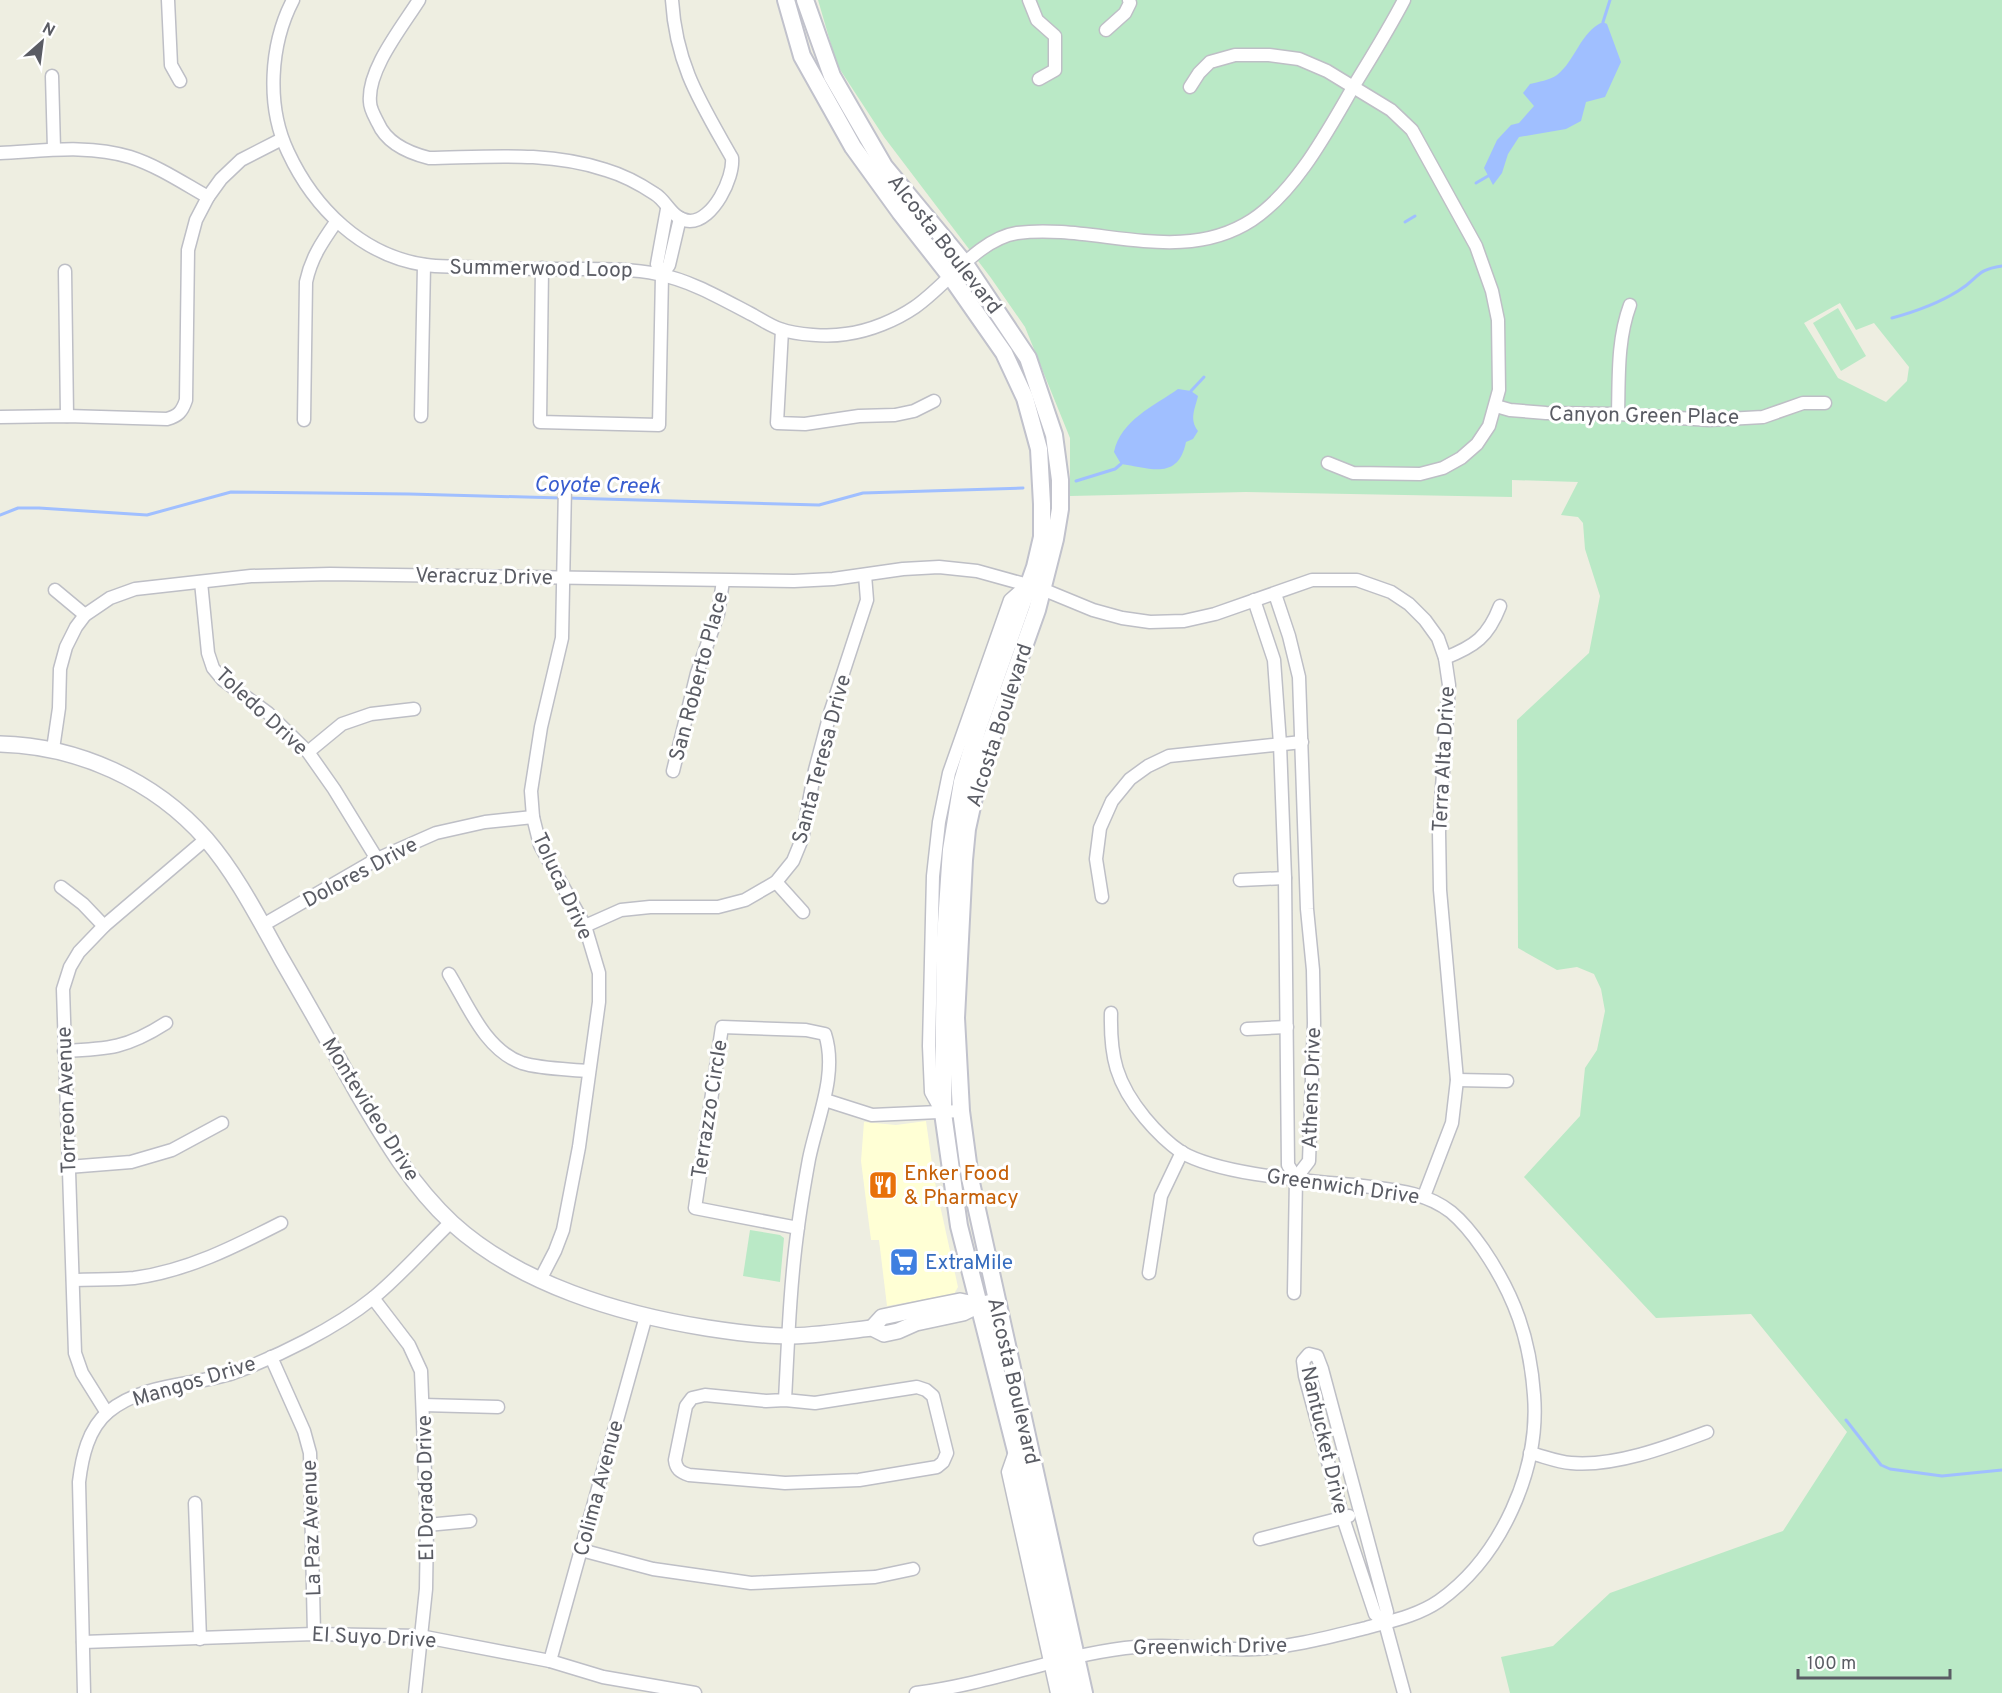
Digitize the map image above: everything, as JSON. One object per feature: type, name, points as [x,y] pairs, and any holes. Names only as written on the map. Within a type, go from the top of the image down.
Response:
[{"type":"main road","name":"Alcosta Boulevard","points":[[786,0],[802,56],[853,147],[951,277],[1004,353],[1025,398],[1039,449],[1042,537],[1035,567],[1035,586],[980,770],[968,829],[964,860],[956,1018],[961,1111],[970,1178],[996,1300],[1062,1660],[1084,1693]]},
{"type":"main road","name":"Alcosta Boulevard","points":[[805,0],[832,76],[884,166],[965,264],[1028,358],[1054,435],[1060,480],[1060,509],[1055,538],[975,739],[962,782],[951,850],[945,938],[943,1113],[959,1226],[1016,1451],[1069,1693]]},
{"type":"street","points":[[168,0],[171,64],[180,81]]},
{"type":"street","points":[[419,0],[374,72],[370,89],[370,105],[382,133],[414,155],[429,158],[536,156],[556,158],[607,170],[657,195],[665,202],[668,209],[680,218],[691,221],[708,213],[717,203],[733,166],[732,158],[700,101],[681,58],[674,28],[672,0]]},
{"type":"street","points":[[1029,0],[1037,20],[1055,36],[1055,70],[1039,79]]},
{"type":"street","points":[[1106,30],[1125,13],[1130,3],[1129,0]]},
{"type":"street","name":"Summerwood Loop","points":[[288,2],[279,40],[273,82],[276,117],[282,140],[299,176],[317,202],[336,222],[360,240],[387,254],[424,265],[636,270],[662,274],[688,282],[782,330],[819,335],[847,334],[885,324],[916,306],[990,243],[1012,234],[1056,232],[1167,242],[1195,242],[1222,235],[1272,203],[1301,171],[1324,138],[1404,0]]},
{"type":"street","points":[[1190,87],[1210,62],[1235,55],[1269,55],[1299,59],[1327,71],[1391,110],[1412,130],[1476,246],[1492,291],[1498,320],[1499,390],[1489,426],[1477,444],[1461,458],[1443,468],[1420,474],[1353,473],[1328,463]]},
{"type":"street","points":[[52,75],[54,150]]},
{"type":"street","points":[[0,417],[67,416],[167,419],[178,416],[186,400],[188,250],[196,220],[221,179],[241,159],[282,140]]},
{"type":"street","points":[[0,153],[97,150],[129,156],[160,169],[208,197]]},
{"type":"street","points":[[542,268],[540,422],[659,425],[662,274],[657,264],[668,209]]},
{"type":"street","points":[[662,274],[669,265],[680,218]]},
{"type":"street","points":[[304,420],[306,282],[310,264],[319,245],[336,222]]},
{"type":"street","points":[[421,416],[424,265]]},
{"type":"street","points":[[64,271],[67,416]]},
{"type":"street","points":[[1618,414],[1620,350],[1624,321],[1630,305]]},
{"type":"street","points":[[782,330],[777,423],[805,424],[859,416],[895,415],[914,411],[934,401]]},
{"type":"street","name":"Canyon Green Place","points":[[1496,406],[1510,410],[1546,413],[1618,414],[1709,420],[1763,417],[1803,403],[1826,403]]},
{"type":"street","name":"Toluca Drive","points":[[540,1280],[563,1230],[579,1147],[599,1002],[599,973],[585,926],[540,845],[533,817],[531,791],[541,727],[562,638],[565,486]]},
{"type":"street","name":"Veracruz Drive","points":[[53,749],[59,708],[60,669],[66,647],[76,627],[85,615],[110,598],[135,589],[251,576],[330,574],[794,581],[939,567],[977,571],[1035,586]]},
{"type":"street","name":"Santa Teresa Drive","points":[[585,926],[621,910],[650,907],[717,907],[745,900],[776,882],[793,861],[802,839],[815,770],[831,710],[867,600],[865,575]]},
{"type":"street","name":"Terra Alta Drive","points":[[1035,586],[1093,610],[1122,618],[1150,622],[1184,621],[1215,614],[1312,580],[1357,580],[1391,592],[1409,604],[1438,638],[1445,658],[1449,685],[1439,832],[1440,890],[1457,1080],[1452,1123],[1424,1196]]},
{"type":"street","name":"San Roberto Place","points":[[673,771],[697,673],[718,614],[723,581]]},
{"type":"street","name":"Toledo Drive","points":[[201,582],[208,653],[213,668],[223,680],[268,713],[308,752],[377,859]]},
{"type":"street","points":[[55,590],[85,615]]},
{"type":"street","name":"Athens Drive","points":[[1254,600],[1274,660],[1285,879],[1288,1165],[1296,1178],[1309,1161],[1314,1023],[1313,970],[1307,909],[1299,677],[1275,594]]},
{"type":"street","points":[[1445,658],[1469,648],[1481,638],[1494,621],[1500,606]]},
{"type":"street","points":[[308,752],[342,724],[371,714],[414,709]]},
{"type":"street","points":[[1102,897],[1096,858],[1100,828],[1112,801],[1130,778],[1169,756],[1302,742]]},
{"type":"street","name":"Montevideo Drive","points":[[0,744],[53,749],[85,758],[125,775],[157,795],[206,839],[226,865],[263,925],[380,1132],[404,1169],[451,1222],[512,1265],[576,1296],[684,1325],[743,1334],[788,1336],[872,1328],[882,1317],[960,1301],[979,1305]]},
{"type":"street","name":"Dolores Drive","points":[[263,925],[377,859],[436,833],[485,822],[533,817]]},
{"type":"street","name":"Torreon Avenue","points":[[107,1413],[82,1372],[75,1353],[63,989],[70,968],[79,952],[104,926],[206,839]]},
{"type":"street","points":[[1240,880],[1285,879]]},
{"type":"street","points":[[776,882],[802,912]]},
{"type":"street","points":[[61,887],[104,926]]},
{"type":"street","points":[[449,974],[486,1036],[502,1053],[523,1063],[588,1071]]},
{"type":"street","name":"Greenwich Drive","points":[[1062,1660],[1131,1647],[1252,1649],[1286,1646],[1319,1640],[1411,1615],[1438,1601],[1473,1570],[1499,1534],[1519,1492],[1536,1420],[1533,1372],[1525,1333],[1515,1304],[1498,1271],[1477,1241],[1453,1214],[1424,1196],[1388,1189],[1215,1166],[1182,1152],[1156,1131],[1137,1108],[1115,1068],[1110,1038],[1111,1013]]},
{"type":"street","points":[[64,1051],[101,1050],[123,1046],[166,1023]]},
{"type":"street","name":"Terrazzo Circle","points":[[785,1400],[788,1336],[798,1228],[810,1158],[825,1100],[830,1049],[825,1034],[806,1030],[722,1027],[695,1208],[798,1228]]},
{"type":"street","points":[[1247,1029],[1287,1027]]},
{"type":"street","points":[[1457,1080],[1507,1081]]},
{"type":"street","points":[[825,1100],[872,1115],[961,1111]]},
{"type":"street","points":[[68,1167],[131,1162],[172,1150],[222,1123]]},
{"type":"street","points":[[1149,1273],[1161,1196],[1182,1152]]},
{"type":"street","points":[[1294,1293],[1296,1178]]},
{"type":"street","name":"Mangos Drive","points":[[84,1693],[79,1482],[82,1459],[92,1432],[107,1413],[136,1395],[231,1373],[271,1357],[337,1324],[373,1298],[451,1222]]},
{"type":"street","points":[[73,1280],[134,1278],[179,1268],[228,1251],[281,1223]]},
{"type":"street","name":"El Dorado Drive","points":[[373,1298],[409,1345],[421,1371],[427,1525],[426,1589],[415,1693]]},
{"type":"street","points":[[979,1305],[996,1300]]},
{"type":"street","name":"Colima Avenue","points":[[550,1661],[646,1316]]},
{"type":"street","name":"Nantucket Drive","points":[[1385,1623],[1375,1614],[1343,1518],[1303,1366],[1305,1357],[1309,1354],[1317,1356],[1320,1362],[1387,1612],[1385,1623],[1404,1693]]},
{"type":"street","name":"La Paz Avenue","points":[[271,1357],[304,1431],[310,1453],[314,1634]]},
{"type":"street","points":[[917,1387],[926,1390],[933,1396],[946,1453],[943,1462],[937,1467],[859,1480],[785,1483],[689,1475],[676,1467],[675,1460],[686,1406],[692,1398],[705,1395],[766,1401],[785,1400],[815,1403],[917,1387]]},
{"type":"street","points":[[423,1406],[498,1407]]},
{"type":"street","points":[[1530,1453],[1571,1463],[1610,1461],[1658,1450],[1707,1432]]},
{"type":"street","points":[[1323,1446],[1341,1442]]},
{"type":"street","points":[[195,1503],[200,1639]]},
{"type":"street","points":[[1260,1539],[1360,1513]]},
{"type":"street","points":[[427,1525],[470,1521]]},
{"type":"street","points":[[581,1550],[653,1569],[751,1583],[875,1577],[913,1569]]},
{"type":"street","name":"El Suyo Drive","points":[[83,1642],[314,1634],[420,1635],[550,1661],[603,1677],[695,1693]]},
{"type":"street","points":[[916,1693],[956,1688],[1062,1660]]},
{"type":"street","name":"Alcosta Boulevard","points":[[1057,1693],[1062,1660]]},
{"type":"shaded area","points":[[818,0],[2002,0],[2002,1693],[1510,1693],[1501,1657],[1553,1646],[1610,1593],[1783,1531],[1847,1432],[1751,1314],[1656,1318],[1524,1177],[1580,1116],[1585,1068],[1597,1050],[1605,1011],[1601,989],[1594,974],[1577,967],[1557,970],[1518,948],[1517,720],[1589,653],[1600,596],[1585,549],[1583,523],[1578,517],[1561,515],[1578,482],[1512,480],[1512,497],[1246,492],[1070,496],[1070,438],[1025,327],[991,278],[884,137],[837,65]],"holes":[[[1840,303],[1856,330],[1874,323],[1909,367],[1907,381],[1886,402],[1838,378],[1804,323]]]},
{"type":"shaded area","points":[[1838,308],[1866,356],[1841,371],[1813,323]]},
{"type":"shaded area","points":[[926,1121],[934,1178],[958,1287],[954,1294],[887,1306],[879,1240],[871,1240],[861,1161],[864,1122],[896,1125]]},
{"type":"shaded area","points":[[750,1230],[780,1235],[784,1238],[780,1282],[743,1276]]},
{"type":"water","points":[[1603,22],[1607,24],[1621,62],[1605,97],[1586,102],[1581,121],[1566,129],[1519,137],[1508,154],[1502,173],[1493,185],[1484,168],[1497,140],[1511,125],[1519,123],[1534,106],[1523,93],[1530,84],[1557,75],[1569,62],[1589,32]]},
{"type":"water","points":[[1178,389],[1191,391],[1198,396],[1193,418],[1198,431],[1193,439],[1186,442],[1177,462],[1161,469],[1121,464],[1114,452],[1124,431],[1131,422],[1149,408]]},
{"type":"waterway","name":"Coyote Creek","points":[[1603,22],[1610,0]]},
{"type":"waterway","name":"Coyote Creek","points":[[1476,183],[1488,176]]},
{"type":"waterway","name":"Coyote Creek","points":[[1405,222],[1415,216]]},
{"type":"waterway","points":[[1892,318],[1943,299],[1965,287],[1986,270],[2002,266]]},
{"type":"waterway","name":"Coyote Creek","points":[[1191,391],[1204,377]]},
{"type":"waterway","name":"Coyote Creek","points":[[1076,481],[1115,469],[1121,464]]},
{"type":"waterway","name":"Coyote Creek","points":[[567,498],[819,505],[863,493],[1023,488]]},
{"type":"waterway","name":"Coyote Creek","points":[[0,515],[18,508],[147,515],[231,492],[561,498]]},
{"type":"waterway","points":[[1846,1420],[1881,1465],[1890,1469],[1942,1476],[2002,1470]]},
{"type":"place","name":"Enker Food & Pharmacy","points":[[883,1185]]},
{"type":"place","name":"ExtraMile","points":[[904,1262]]}]
